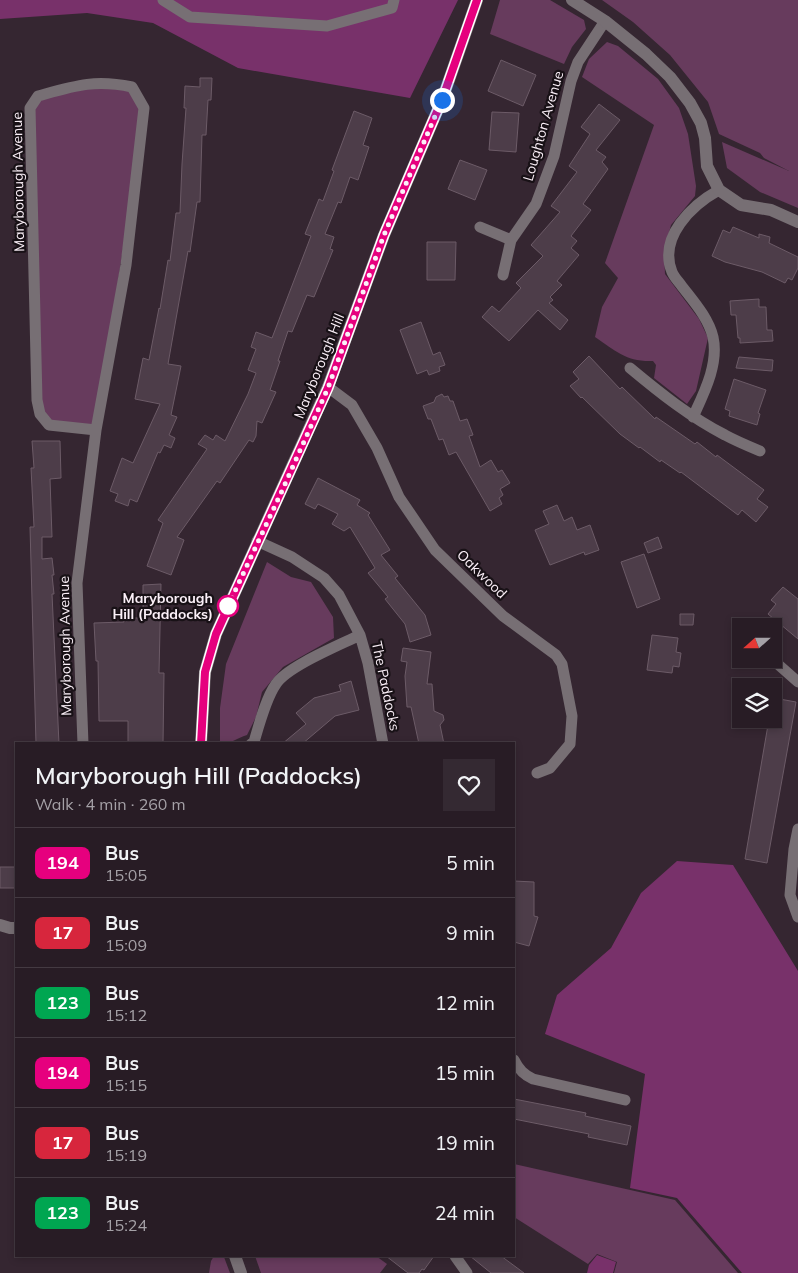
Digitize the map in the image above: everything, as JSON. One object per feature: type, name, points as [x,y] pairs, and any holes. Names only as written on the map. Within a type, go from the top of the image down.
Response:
[{"type":"street","points":[[163,0],[190,17],[326,26],[392,8],[394,0]]},
{"type":"street","name":"Maryborough Hill","points":[[201,742],[205,672],[216,634],[328,388],[384,235],[442,100],[477,0]]},
{"type":"street","points":[[572,0],[605,21],[646,54],[670,77],[690,103],[702,123],[707,166],[719,190],[741,204],[771,210],[798,222]]},
{"type":"street","name":"Loughton Avenue","points":[[503,275],[511,240],[536,204],[554,156],[571,81],[578,62],[605,21]]},
{"type":"street","name":"Maryborough Avenue","points":[[82,742],[77,583],[96,430],[126,265],[144,108],[132,87],[112,83],[78,84],[38,96],[30,108],[37,400],[40,414],[49,425],[96,430]]},
{"type":"street","points":[[693,417],[707,387],[714,350],[714,338],[703,313],[673,273],[669,258],[672,241],[679,224],[704,198],[719,190]]},
{"type":"street","points":[[480,227],[511,240]]},
{"type":"street","points":[[630,368],[693,417],[726,436],[760,451]]},
{"type":"street","name":"Oakwood","points":[[328,388],[352,405],[377,448],[400,497],[436,550],[503,616],[556,655],[562,664],[572,716],[570,744],[550,768],[537,773]]},
{"type":"street","name":"The Paddocks","points":[[258,541],[292,557],[324,578],[339,595],[360,635],[368,663],[383,742]]},
{"type":"street","name":"The Paddocks","points":[[254,742],[276,683],[298,666],[360,635]]},
{"type":"street","points":[[782,668],[798,682]]},
{"type":"street","points":[[798,829],[794,849],[790,895],[798,917]]},
{"type":"street","points":[[0,925],[15,928]]},
{"type":"street","points":[[515,1061],[525,1075],[534,1079],[625,1100]]},
{"type":"street","points":[[235,1257],[241,1273]]},
{"type":"street","points":[[456,1257],[467,1273]]},
{"type":"shaded area","points":[[0,0],[458,0],[410,98],[238,68],[153,23],[87,13],[0,19]]},
{"type":"shaded area","points":[[500,0],[550,0],[584,20],[586,29],[572,47],[564,64],[490,34]]},
{"type":"shaded area","points":[[602,0],[798,0],[798,208],[760,192],[727,168],[722,142],[789,171],[764,158],[760,153],[719,134],[708,102],[670,55],[633,22]]},
{"type":"shaded area","points":[[607,42],[618,46],[658,79],[679,108],[688,134],[696,186],[695,196],[671,225],[664,252],[665,274],[699,319],[708,338],[696,391],[687,404],[654,378],[656,365],[653,361],[628,358],[595,337],[602,307],[618,278],[605,263],[654,125],[582,77],[589,59]]},
{"type":"shaded area","points":[[78,85],[125,86],[143,113],[96,430],[49,425],[40,414],[30,108],[38,96]]},
{"type":"shaded area","points":[[267,562],[291,577],[311,582],[333,617],[334,638],[283,667],[262,692],[256,717],[247,735],[230,742],[220,742],[220,708],[226,664]]},
{"type":"shaded area","points":[[677,861],[733,865],[798,971],[798,1273],[742,1273],[677,1198],[630,1188],[645,1074],[545,1034],[557,995],[611,948],[641,893]]},
{"type":"shaded area","points":[[515,1164],[675,1200],[738,1273],[614,1273],[617,1262],[597,1254],[588,1264],[515,1218]]},
{"type":"shaded area","points":[[597,1255],[616,1262],[613,1273],[587,1273],[589,1265]]},
{"type":"shaded area","points":[[213,1257],[224,1257],[230,1273],[209,1273]]},
{"type":"shaded area","points":[[255,1257],[377,1257],[387,1264],[380,1273],[261,1273]]},
{"type":"building","points":[[501,60],[536,75],[523,106],[488,91]]},
{"type":"building","points":[[200,78],[212,78],[211,100],[208,100],[206,135],[202,135],[200,202],[197,202],[190,252],[188,251],[168,364],[181,366],[171,415],[177,417],[169,435],[175,438],[171,448],[164,445],[160,453],[158,452],[137,502],[130,499],[128,506],[115,501],[118,494],[110,491],[122,458],[133,463],[160,404],[135,399],[143,358],[149,360],[168,260],[170,261],[176,213],[180,213],[186,108],[184,108],[185,86],[200,87]]},
{"type":"building","points":[[599,104],[620,120],[596,150],[606,157],[602,162],[608,169],[583,204],[591,210],[571,236],[577,241],[571,248],[579,255],[557,281],[562,285],[550,297],[553,300],[549,303],[568,320],[560,330],[538,310],[509,341],[482,317],[492,306],[499,312],[521,288],[516,283],[543,256],[531,245],[560,212],[551,206],[577,172],[569,166],[590,134],[581,127]]},
{"type":"building","points":[[354,111],[372,118],[363,145],[369,147],[358,180],[350,177],[341,203],[338,202],[325,234],[334,237],[330,249],[333,250],[314,297],[307,295],[292,332],[288,331],[270,390],[276,392],[262,423],[257,421],[256,436],[253,442],[249,440],[220,483],[217,481],[177,537],[184,540],[171,575],[147,566],[163,523],[158,520],[207,449],[198,444],[205,435],[213,440],[216,435],[225,441],[248,394],[256,373],[248,370],[256,349],[251,347],[256,332],[272,338],[311,236],[305,234],[319,199],[323,201],[334,171],[332,170]]},
{"type":"building","points":[[492,112],[519,113],[516,152],[489,150]]},
{"type":"building","points":[[460,160],[487,170],[475,200],[448,189]]},
{"type":"building","points":[[733,227],[759,238],[759,234],[770,237],[769,243],[798,257],[798,268],[792,280],[788,278],[785,283],[762,272],[725,262],[712,256],[723,230],[730,233]]},
{"type":"building","points":[[427,242],[456,242],[455,280],[427,280]]},
{"type":"building","points":[[759,299],[759,307],[766,307],[767,330],[772,330],[773,341],[740,343],[736,315],[731,315],[730,301]]},
{"type":"building","points":[[421,322],[433,355],[440,352],[445,365],[439,367],[440,371],[429,375],[427,370],[417,374],[400,330]]},
{"type":"building","points":[[589,356],[620,389],[622,387],[655,419],[656,417],[695,444],[697,442],[716,457],[717,455],[764,490],[757,499],[768,507],[756,522],[742,510],[738,515],[681,472],[661,460],[660,462],[639,448],[620,434],[581,398],[570,386],[579,379],[573,372]]},
{"type":"building","points":[[739,357],[773,360],[772,371],[736,368]]},
{"type":"building","points":[[734,379],[766,390],[758,413],[760,414],[757,425],[729,416],[730,411],[725,409]]},
{"type":"building","points":[[442,394],[444,397],[448,396],[450,401],[453,401],[460,421],[467,419],[473,435],[469,436],[480,467],[491,460],[498,472],[502,470],[510,483],[500,489],[503,495],[499,498],[502,504],[490,511],[456,452],[449,455],[443,439],[439,440],[431,419],[428,419],[423,406],[434,402],[436,397]]},
{"type":"building","points":[[32,441],[60,441],[61,478],[50,479],[52,537],[42,537],[42,559],[52,558],[54,575],[52,575],[54,594],[52,594],[59,742],[36,742],[30,527],[34,527],[31,468],[34,468]]},
{"type":"building","points":[[318,478],[360,500],[357,505],[370,513],[368,515],[390,550],[381,555],[398,576],[395,578],[425,615],[431,635],[410,642],[405,624],[385,599],[388,597],[368,573],[375,568],[350,527],[344,531],[332,524],[338,514],[318,504],[315,509],[305,504]]},
{"type":"building","points":[[557,505],[564,521],[572,517],[577,530],[590,525],[599,550],[585,555],[584,552],[550,565],[535,530],[549,524],[543,511]]},
{"type":"building","points":[[658,537],[662,548],[648,553],[644,543]]},
{"type":"building","points":[[644,554],[660,599],[637,608],[621,562]]},
{"type":"building","points":[[161,584],[159,673],[164,673],[163,742],[128,742],[128,721],[99,721],[98,661],[96,661],[94,623],[124,622],[124,618],[143,618],[143,585]]},
{"type":"building","points":[[783,587],[798,599],[798,639],[782,626],[782,618],[773,618],[768,614],[776,604],[771,600]]},
{"type":"building","points":[[680,614],[694,614],[693,625],[680,625]]},
{"type":"building","points":[[652,635],[678,638],[676,652],[681,653],[679,667],[673,666],[672,673],[647,670]]},
{"type":"building","points":[[403,648],[431,652],[427,684],[432,684],[434,711],[443,715],[444,720],[440,725],[444,742],[419,742],[411,707],[407,707],[405,676],[407,662],[401,661]]},
{"type":"building","points":[[351,681],[359,710],[335,716],[304,742],[284,742],[306,724],[296,713],[314,698],[341,691],[339,685]]},
{"type":"building","points":[[782,699],[796,702],[767,863],[745,859],[767,728],[782,728]]},
{"type":"building","points":[[0,867],[15,867],[15,888],[0,888]]},
{"type":"building","points":[[515,881],[534,882],[534,916],[538,917],[529,946],[515,942]]},
{"type":"building","points":[[515,1099],[586,1113],[585,1116],[631,1126],[627,1145],[588,1137],[589,1134],[515,1119]]},
{"type":"building","points":[[387,1257],[433,1257],[424,1270],[422,1269],[419,1273],[408,1273]]},
{"type":"building","points":[[471,1257],[502,1257],[524,1273],[491,1273]]},
{"type":"bus line","name":"194","points":[[201,742],[205,672],[216,634],[328,388],[384,235],[442,100],[477,0]]},
{"type":"place","name":"Maryborough Hill (Paddocks)","points":[[228,606]]},
{"type":"route","points":[[228,606],[328,388],[384,235],[442,100]]}]
